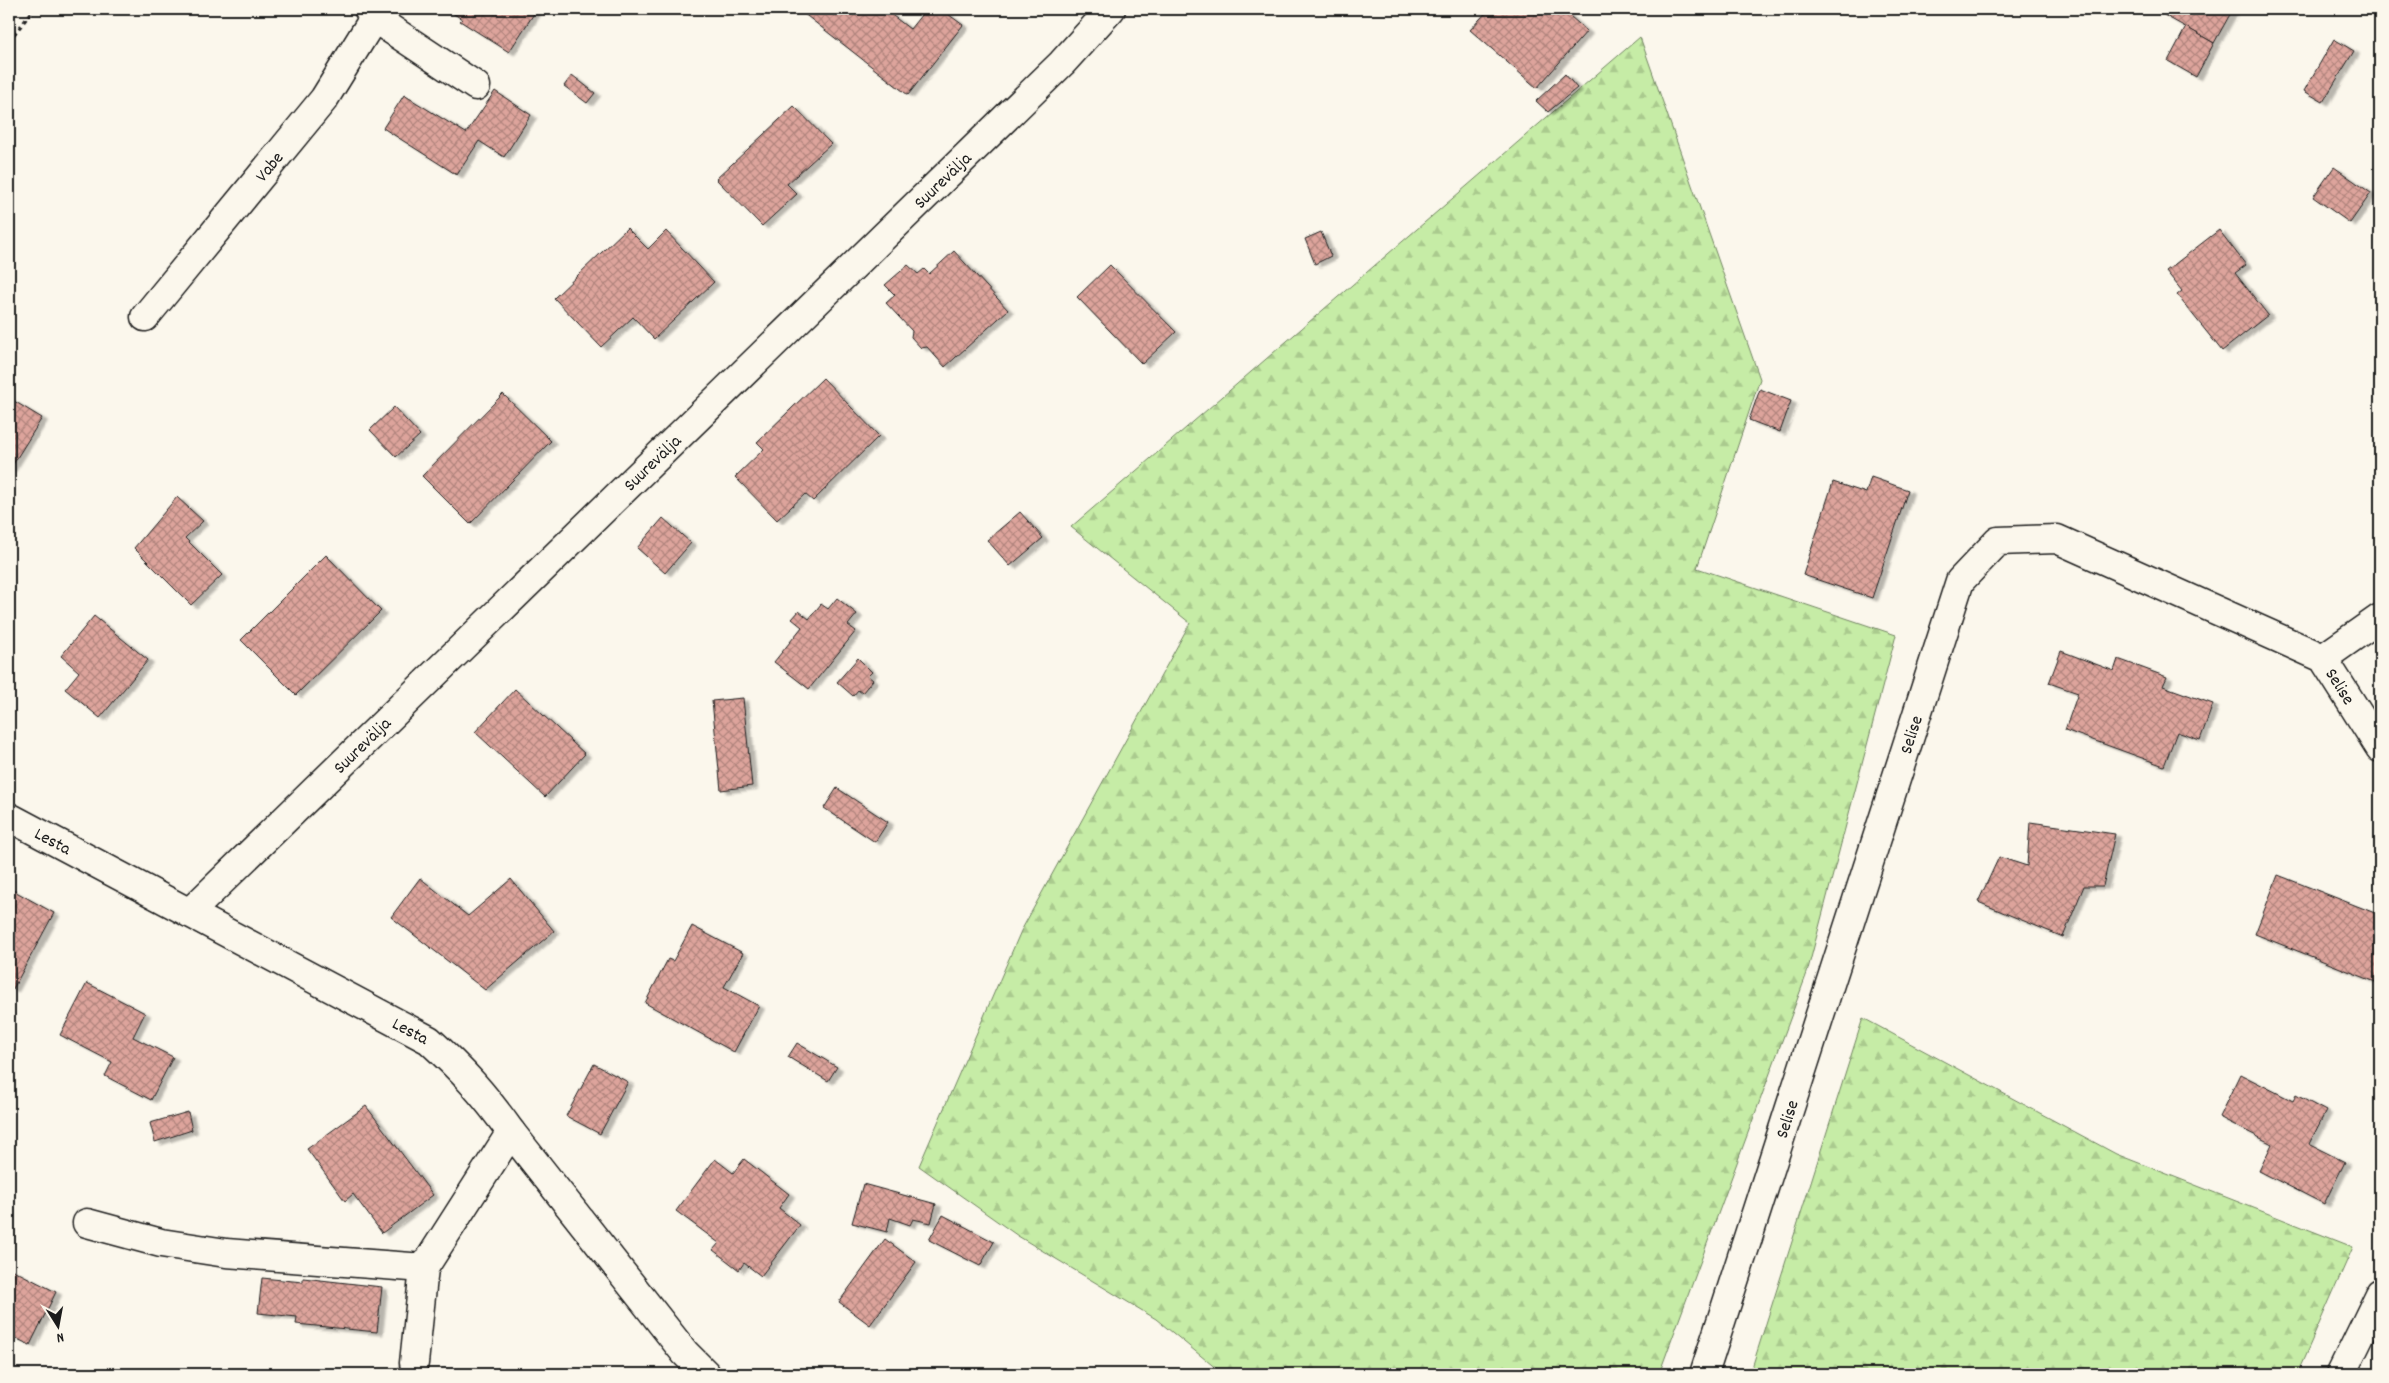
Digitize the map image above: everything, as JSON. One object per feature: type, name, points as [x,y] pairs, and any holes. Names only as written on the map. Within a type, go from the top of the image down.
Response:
[{"type":"street","name":"Suurevälja","points":[[189,912],[1062,63],[1111,9]]},
{"type":"street","points":[[374,12],[476,86]]},
{"type":"street","name":"Vabe","points":[[145,316],[324,99],[374,12]]},
{"type":"street","name":"Selise","points":[[1704,1374],[1960,581],[1998,541],[2056,538],[2323,658],[2380,748]]},
{"type":"street","points":[[2323,658],[2380,618]]},
{"type":"street","name":"Lesta","points":[[9,817],[429,1040],[466,1073],[685,1353],[706,1374]]},
{"type":"street","points":[[414,1363],[424,1268],[511,1132]]},
{"type":"street","points":[[87,1223],[161,1243],[226,1253],[424,1268]]},
{"type":"street","points":[[2341,1374],[2380,1294]]},
{"type":"path","points":[[9,41],[34,9]]},
{"type":"green space","points":[[1640,37],[1760,379],[1697,568],[1896,635],[1807,973],[1659,1374],[1223,1374],[1156,1319],[1018,1236],[919,1166],[1021,931],[1190,623],[1071,527]]},
{"type":"green space","points":[[1863,1018],[2116,1154],[2353,1247],[2297,1374],[1750,1374]]},
{"type":"building","points":[[446,9],[537,9],[509,52],[460,21],[462,19]]},
{"type":"building","points":[[798,9],[884,9],[910,29],[926,9],[941,9],[963,25],[908,95]]},
{"type":"building","points":[[1489,9],[1562,9],[1587,31],[1537,88],[1470,30]]},
{"type":"building","points":[[2167,9],[2233,9],[2214,43],[2164,15]]},
{"type":"building","points":[[2186,27],[2214,43],[2196,77],[2168,61]]},
{"type":"building","points":[[2334,39],[2354,51],[2323,102],[2304,91]]},
{"type":"building","points":[[1565,74],[1577,88],[1548,112],[1536,101]]},
{"type":"building","points":[[572,75],[595,93],[587,103],[564,86]]},
{"type":"building","points":[[495,91],[531,115],[504,157],[479,141],[457,175],[383,128],[404,95],[466,133]]},
{"type":"building","points":[[794,106],[831,144],[787,184],[797,194],[762,226],[716,179]]},
{"type":"building","points":[[2334,167],[2371,193],[2350,223],[2313,197]]},
{"type":"building","points":[[627,228],[648,249],[666,231],[714,282],[654,339],[633,317],[601,347],[554,298]]},
{"type":"building","points":[[2219,230],[2246,265],[2235,273],[2268,315],[2222,351],[2177,295],[2182,291],[2166,271]]},
{"type":"building","points":[[1321,232],[1331,256],[1315,264],[1305,239]]},
{"type":"building","points":[[954,251],[1008,310],[945,367],[927,347],[921,348],[911,337],[912,331],[886,303],[895,295],[885,285],[908,265],[918,274],[924,269],[929,274]]},
{"type":"building","points":[[1110,265],[1176,332],[1142,364],[1077,297]]},
{"type":"building","points":[[823,378],[879,436],[813,501],[805,494],[777,520],[735,477],[764,449],[757,442]]},
{"type":"building","points":[[1760,389],[1791,401],[1780,432],[1749,420]]},
{"type":"building","points":[[503,394],[551,441],[470,524],[422,476]]},
{"type":"building","points":[[9,398],[42,418],[10,469],[9,468]]},
{"type":"building","points":[[394,407],[420,435],[396,457],[370,430]]},
{"type":"building","points":[[1871,477],[1908,490],[1872,598],[1803,575],[1833,482],[1866,493]]},
{"type":"building","points":[[177,497],[203,521],[185,538],[222,575],[191,605],[134,548]]},
{"type":"building","points":[[1020,512],[1043,538],[1010,566],[987,540]]},
{"type":"building","points":[[663,518],[691,543],[665,573],[637,548]]},
{"type":"building","points":[[326,555],[381,611],[296,695],[241,640]]},
{"type":"building","points":[[837,598],[857,614],[848,625],[856,631],[809,689],[774,662],[802,627],[792,619],[799,611],[809,619],[821,604],[828,609]]},
{"type":"building","points":[[94,616],[148,660],[100,718],[65,689],[79,672],[61,656]]},
{"type":"building","points":[[2061,651],[2114,671],[2118,659],[2167,677],[2163,686],[2213,704],[2200,740],[2177,732],[2164,766],[2065,730],[2078,693],[2049,683]]},
{"type":"building","points":[[858,658],[872,672],[868,676],[873,680],[862,693],[858,690],[853,696],[837,682]]},
{"type":"building","points":[[515,689],[585,754],[545,797],[475,732]]},
{"type":"building","points":[[743,698],[752,786],[721,790],[712,701]]},
{"type":"building","points":[[837,788],[888,822],[875,842],[824,808]]},
{"type":"building","points":[[2030,822],[2115,834],[2103,886],[2084,886],[2063,937],[1978,902],[1999,857],[2027,866]]},
{"type":"building","points":[[2278,875],[2380,915],[2378,983],[2255,934]]},
{"type":"building","points":[[420,878],[468,916],[511,879],[554,931],[485,990],[391,917]]},
{"type":"building","points":[[9,888],[54,913],[13,989],[9,987]]},
{"type":"building","points":[[692,926],[743,953],[724,987],[759,1006],[734,1052],[645,1003],[668,959],[673,961]]},
{"type":"building","points":[[87,983],[145,1013],[133,1037],[173,1057],[151,1100],[105,1076],[112,1062],[60,1035]]},
{"type":"building","points":[[797,1043],[837,1067],[828,1081],[788,1057]]},
{"type":"building","points":[[594,1064],[628,1082],[600,1134],[566,1116]]},
{"type":"building","points":[[2240,1074],[2293,1101],[2296,1095],[2326,1111],[2309,1144],[2345,1162],[2324,1204],[2259,1171],[2272,1144],[2219,1117]]},
{"type":"building","points":[[366,1106],[433,1195],[382,1233],[353,1194],[345,1201],[307,1149]]},
{"type":"building","points":[[188,1112],[192,1130],[155,1142],[150,1123]]},
{"type":"building","points":[[715,1159],[733,1173],[744,1159],[789,1194],[779,1208],[800,1225],[761,1276],[744,1263],[739,1270],[713,1250],[719,1243],[676,1211]]},
{"type":"building","points":[[863,1184],[936,1204],[931,1223],[913,1219],[910,1225],[890,1218],[887,1232],[852,1223]]},
{"type":"building","points":[[943,1215],[994,1242],[980,1266],[929,1240]]},
{"type":"building","points":[[885,1239],[916,1262],[870,1325],[839,1302]]},
{"type":"building","points":[[9,1268],[56,1292],[30,1345],[9,1335]]},
{"type":"building","points":[[262,1278],[303,1282],[303,1278],[382,1287],[377,1332],[296,1324],[297,1317],[258,1313]]}]
